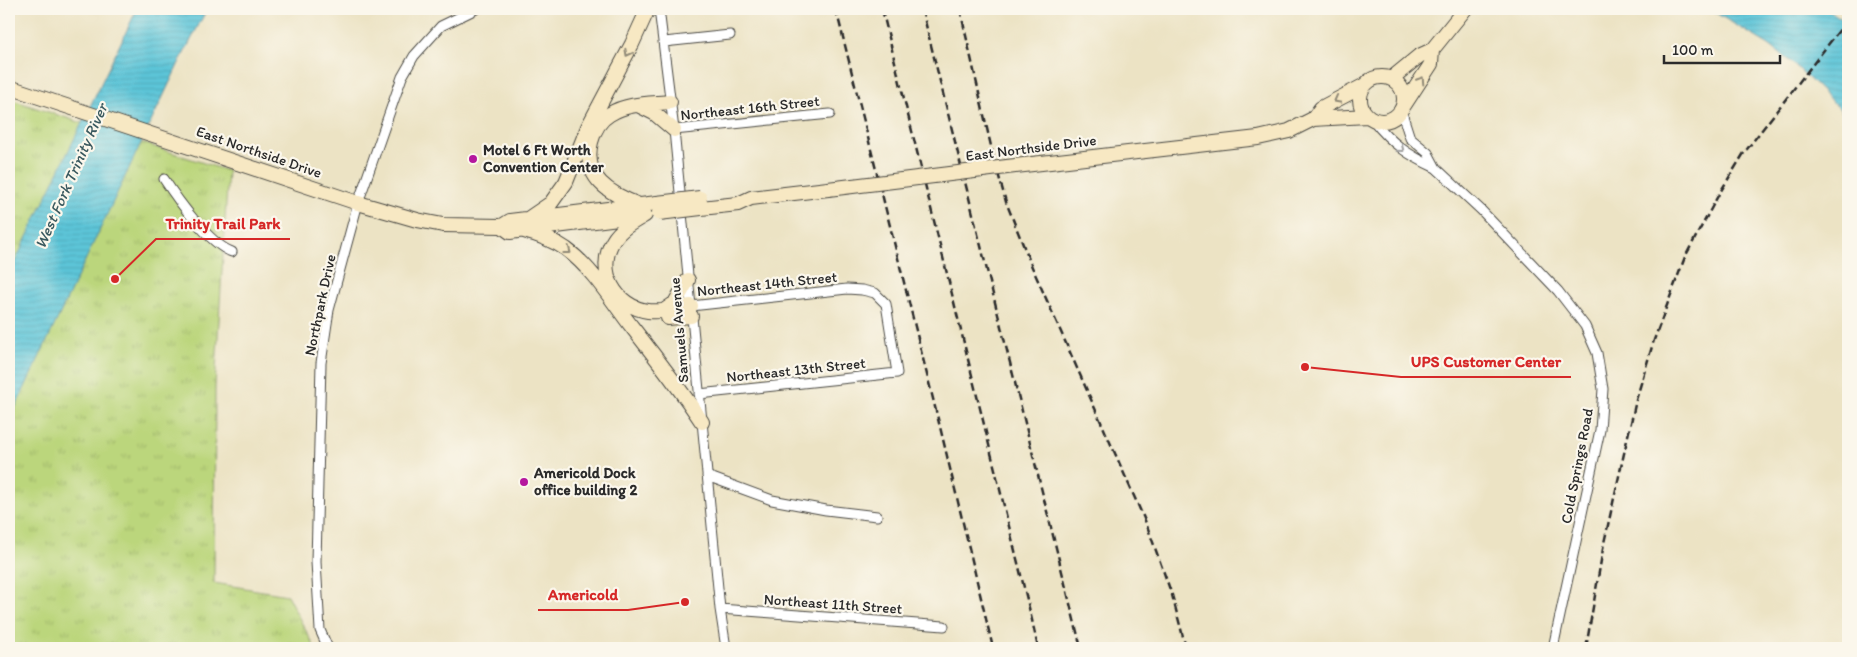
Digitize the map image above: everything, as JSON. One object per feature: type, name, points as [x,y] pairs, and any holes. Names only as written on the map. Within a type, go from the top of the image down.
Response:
[{"type":"street","name":"Northpark Drive","points":[[328,648],[320,630],[316,562],[321,363],[329,310],[358,203],[402,77],[414,56],[441,26],[476,9]]},
{"type":"street","points":[[648,9],[598,111],[588,127],[566,182],[551,203],[526,225],[577,258],[682,391],[702,422]]},
{"type":"street","name":"Samuels Avenue","points":[[659,9],[674,130],[720,609],[726,648]]},
{"type":"street","points":[[1391,79],[1419,56],[1432,50],[1465,9]]},
{"type":"street","points":[[664,42],[730,35]]},
{"type":"street","points":[[1402,108],[1403,92],[1400,86],[1391,79],[1380,77],[1373,79],[1365,85],[1360,96],[1360,103],[1370,118],[1388,121],[1394,118],[1402,108],[1431,64],[1432,50]]},
{"type":"street","name":"East Northside Drive","points":[[9,87],[358,203],[417,220],[443,225],[502,226],[510,220],[526,225],[701,203],[738,204],[751,198],[1258,138],[1289,131],[1312,119],[1321,108],[1365,85]]},
{"type":"street","points":[[598,111],[623,101],[670,99]]},
{"type":"street","points":[[650,209],[619,197],[599,181],[592,169],[589,154],[594,133],[598,124],[604,118],[618,110],[670,99]]},
{"type":"street","points":[[640,106],[654,113],[674,130]]},
{"type":"street","name":"Cold Springs Road","points":[[1402,108],[1410,138],[1428,153],[1436,168]]},
{"type":"street","name":"Northeast 16th Street","points":[[674,130],[830,114]]},
{"type":"street","name":"East Northside Drive","points":[[1312,119],[1370,118]]},
{"type":"street","name":"Cold Springs Road","points":[[1370,118],[1385,136],[1412,157],[1436,168],[1481,210],[1558,291],[1585,326],[1592,339],[1598,359],[1602,389],[1600,430],[1553,648]]},
{"type":"street","points":[[164,179],[180,204],[221,247],[232,252]]},
{"type":"street","points":[[650,209],[623,229],[611,243],[606,259],[610,285],[617,295],[630,306],[650,312],[665,310],[691,311]]},
{"type":"street","points":[[665,310],[675,303],[688,280]]},
{"type":"street","name":"Northeast 14th Street","points":[[691,311],[847,290],[862,290],[875,293],[886,304],[896,374]]},
{"type":"street","points":[[621,312],[637,317],[656,319],[691,311]]},
{"type":"street","name":"Northeast 13th Street","points":[[699,394],[896,374]]},
{"type":"street","points":[[707,476],[772,500],[826,510],[877,516]]},
{"type":"street","name":"Northeast 11th Street","points":[[720,609],[944,626]]},
{"type":"green space","points":[[9,99],[228,171],[215,387],[214,583],[287,595],[315,648],[9,648]]},
{"type":"water","name":"West Fork Trinity River","points":[[137,9],[207,9],[179,63],[9,421],[9,274]]},
{"type":"water","points":[[1709,9],[1827,9],[1848,23],[1848,121],[1840,109],[1797,67],[1769,45]]},
{"type":"railway","points":[[836,9],[993,648]]},
{"type":"railway","points":[[882,9],[1038,648]]},
{"type":"railway","points":[[922,9],[1081,648]]},
{"type":"railway","points":[[960,9],[993,155],[1006,202],[1032,267],[1146,523],[1172,595],[1186,648]]},
{"type":"railway","points":[[1586,648],[1604,543],[1636,400],[1654,340],[1685,257],[1719,194],[1744,153],[1848,19]]},
{"type":"place","name":"Motel 6 Ft Worth Convention Center","points":[[473,159]]},
{"type":"place","name":"Trinity Trail Park","points":[[115,279]]},
{"type":"place","name":"UPS Customer Center","points":[[1305,367]]},
{"type":"place","name":"Americold Dock office building 2","points":[[524,482]]},
{"type":"place","name":"Americold","points":[[685,602]]}]
